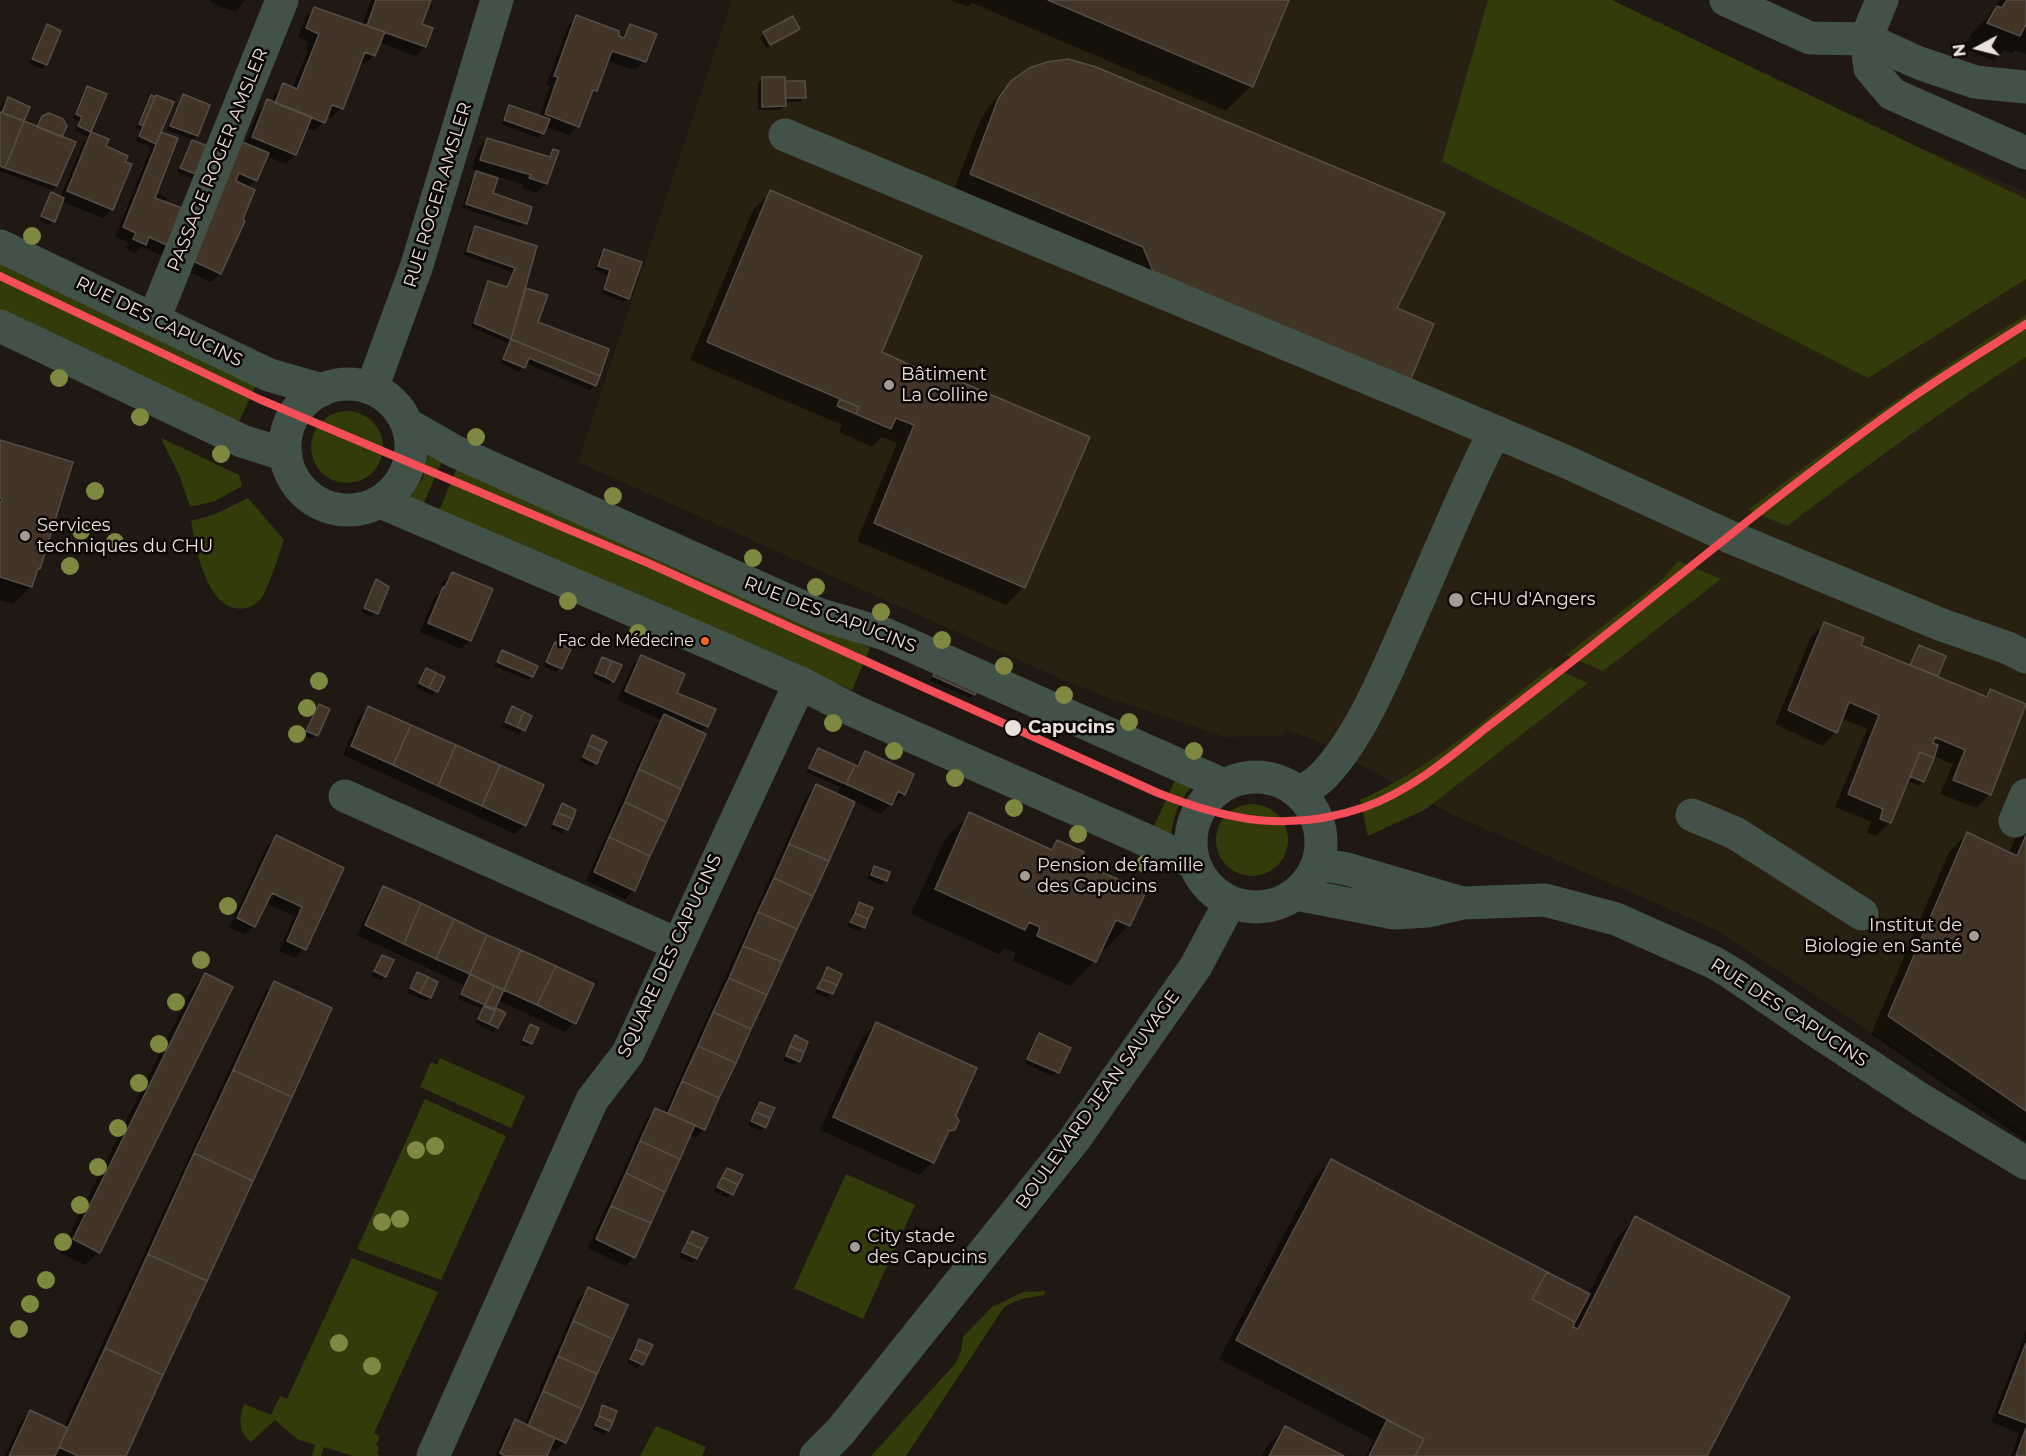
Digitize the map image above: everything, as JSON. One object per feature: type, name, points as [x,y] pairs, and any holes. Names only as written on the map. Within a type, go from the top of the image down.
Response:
[{"type":"street","name":"PASSAGE ROGER AMSLER","points":[[154,319],[282,0]]},
{"type":"street","name":"RUE ROGER AMSLER","points":[[372,388],[417,266],[497,0]]},
{"type":"street","points":[[1726,0],[1809,38],[1866,39],[1919,63],[1975,82],[2026,87]]},
{"type":"street","points":[[1882,0],[1866,39],[1870,68],[1892,94],[2026,153]]},
{"type":"street","points":[[785,135],[1430,404],[1730,537],[1942,625],[2008,648],[2026,657]]},
{"type":"street","name":"RUE DES CAPUCINS","points":[[0,246],[269,375],[322,390]]},
{"type":"street","points":[[0,326],[242,441],[286,455]]},
{"type":"street","name":"RUE DES CAPUCINS","points":[[351,384],[372,388],[385,395],[396,405],[407,424],[412,447],[408,468],[398,486],[381,502],[367,508],[352,511],[321,505],[300,488],[290,472],[285,440],[291,420],[302,404],[322,390],[336,385],[351,384]]},
{"type":"street","name":"RUE DES CAPUCINS","points":[[407,424],[454,451],[818,615],[885,634],[1224,785]]},
{"type":"street","points":[[1300,793],[1323,776],[1337,760],[1382,682],[1494,433]]},
{"type":"street","points":[[381,502],[800,683],[852,710],[1194,863]]},
{"type":"street","name":"SQUARE DES CAPUCINS","points":[[433,1456],[592,1100],[628,1053],[800,683]]},
{"type":"street","points":[[1264,777],[1279,781],[1300,793],[1315,813],[1320,827],[1321,848],[1318,864],[1307,883],[1283,902],[1260,908],[1245,907],[1230,902],[1208,887],[1194,863],[1190,836],[1196,815],[1213,792],[1239,778],[1264,777]]},
{"type":"street","points":[[345,796],[677,944]]},
{"type":"street","points":[[1692,815],[1735,833],[1862,914]]},
{"type":"street","name":"RUE DES CAPUCINS","points":[[1318,864],[1347,869],[1464,903]]},
{"type":"street","name":"RUE DES CAPUCINS","points":[[1296,894],[1394,914],[1428,911],[1464,903],[1545,900],[1616,918],[1677,945],[1733,974],[1920,1099],[2026,1164]]},
{"type":"street","name":"BOULEVARD JEAN SAUVAGE","points":[[816,1456],[840,1432],[1074,1140],[1196,966],[1230,902]]},
{"type":"shaded area","name":"CHU d'Angers","points":[[732,0],[1569,0],[2026,192],[2026,1134],[1717,930],[1451,814],[1317,741],[1285,729],[1282,736],[1225,737],[1109,698],[1059,678],[578,462]]},
{"type":"green space","points":[[1488,0],[1612,0],[2026,199],[2026,279],[1868,378],[1442,161]]},
{"type":"green space","points":[[0,261],[257,383],[237,426],[0,312]]},
{"type":"green space","points":[[2026,315],[2026,357],[1934,418],[1787,526],[1748,510],[1884,409]]},
{"type":"green space","points":[[347,411],[367,417],[377,427],[383,447],[377,467],[367,477],[347,483],[327,477],[317,467],[311,447],[317,427],[327,417]]},
{"type":"green space","points":[[161,438],[239,475],[242,486],[215,501],[190,507],[180,477]]},
{"type":"green space","points":[[428,455],[442,461],[423,505],[409,499],[423,478]]},
{"type":"green space","points":[[457,468],[870,648],[852,690],[439,511]]},
{"type":"green space","points":[[248,498],[284,540],[270,580],[260,600],[251,606],[238,609],[225,604],[209,585],[195,544],[191,521],[213,515]]},
{"type":"green space","points":[[1678,561],[1721,579],[1603,671],[1566,655],[1663,579]]},
{"type":"green space","points":[[1551,667],[1588,683],[1426,809],[1368,836],[1360,800],[1436,757]]},
{"type":"green space","points":[[1176,778],[1192,786],[1176,812],[1171,842],[1151,833]]},
{"type":"green space","points":[[1245,804],[1259,804],[1278,814],[1288,833],[1288,847],[1278,866],[1259,876],[1245,876],[1226,866],[1216,847],[1216,833],[1226,814]]},
{"type":"green space","points":[[440,1058],[525,1096],[511,1128],[420,1087],[431,1062],[437,1065]]},
{"type":"green space","points":[[425,1099],[506,1136],[441,1280],[357,1249]]},
{"type":"green space","name":"City stade des Capucins","points":[[846,1174],[915,1205],[863,1319],[794,1288]]},
{"type":"green space","points":[[352,1258],[438,1292],[374,1433],[380,1436],[376,1445],[379,1447],[377,1454],[380,1456],[353,1456],[324,1447],[321,1456],[312,1456],[315,1445],[297,1439],[275,1420],[251,1442],[244,1434],[241,1425],[244,1404],[271,1415],[280,1396],[287,1399]]},
{"type":"green space","points":[[1045,1291],[1044,1295],[1021,1299],[1004,1307],[906,1456],[871,1456],[955,1364],[961,1352],[963,1337],[992,1307],[1023,1292]]},
{"type":"green space","points":[[656,1426],[706,1447],[702,1456],[640,1456]]},
{"type":"building","points":[[376,0],[431,0],[422,24],[433,28],[426,47],[367,26]]},
{"type":"building","points":[[1048,0],[1289,0],[1253,87]]},
{"type":"building","points":[[2007,0],[2026,0],[2026,24],[2020,36],[1987,23],[1997,6],[2002,8]]},
{"type":"building","points":[[314,7],[385,32],[375,56],[365,52],[343,109],[332,105],[325,123],[275,103],[283,83],[297,89],[319,34],[306,28]]},
{"type":"building","points":[[576,15],[619,31],[619,36],[624,38],[630,24],[657,34],[646,62],[612,51],[597,91],[593,90],[579,127],[545,114],[558,77],[554,76]]},
{"type":"building","points":[[793,16],[800,29],[770,45],[763,32]]},
{"type":"building","points":[[47,24],[61,31],[47,65],[32,59]]},
{"type":"building","points":[[1068,59],[1096,67],[1445,213],[1397,308],[1434,324],[1410,381],[1153,271],[1143,247],[970,174],[998,99],[1011,81],[1029,68]]},
{"type":"building","points":[[762,77],[785,77],[786,106],[762,107]]},
{"type":"building","points":[[785,81],[805,81],[806,98],[785,98]]},
{"type":"building","points":[[87,86],[107,94],[91,132],[78,126],[82,117],[76,114]]},
{"type":"building","points":[[183,94],[210,105],[198,136],[170,126]]},
{"type":"building","points":[[151,95],[155,97],[143,126],[139,124]]},
{"type":"building","points":[[156,95],[174,102],[156,144],[139,136]]},
{"type":"building","points":[[8,97],[30,107],[24,121],[2,113]]},
{"type":"building","points":[[267,99],[312,117],[296,155],[252,137]]},
{"type":"building","points":[[509,105],[550,119],[544,134],[504,120]]},
{"type":"building","points":[[0,112],[24,121],[5,168],[0,166]]},
{"type":"building","points":[[49,113],[63,119],[67,126],[62,137],[37,127],[42,116]]},
{"type":"building","points":[[24,121],[76,142],[57,186],[5,168]]},
{"type":"building","points":[[91,132],[109,139],[106,146],[128,156],[125,162],[132,164],[113,210],[67,191]]},
{"type":"building","points":[[161,132],[178,138],[155,198],[190,211],[173,248],[149,237],[146,245],[133,239],[136,233],[123,227]]},
{"type":"building","points":[[487,138],[550,157],[553,149],[559,151],[547,184],[529,178],[531,175],[480,160]]},
{"type":"building","points":[[192,140],[215,149],[203,177],[180,168]]},
{"type":"building","points":[[240,141],[269,153],[257,181],[239,173],[236,181],[255,190],[243,219],[245,221],[221,274],[191,260]]},
{"type":"building","points":[[476,171],[498,178],[493,193],[532,207],[527,224],[466,204]]},
{"type":"building","name":"Bâtiment La Colline","points":[[770,190],[922,256],[882,352],[936,377],[938,372],[1090,437],[1025,588],[874,523],[914,425],[896,418],[891,429],[856,414],[859,407],[707,342]]},
{"type":"building","points":[[51,192],[64,198],[55,222],[41,216]]},
{"type":"building","points":[[475,226],[537,246],[511,339],[474,323],[488,281],[507,287],[515,268],[467,251]]},
{"type":"building","points":[[604,249],[642,262],[629,299],[604,289],[610,270],[598,266]]},
{"type":"building","points":[[526,288],[548,295],[538,322],[609,349],[600,376],[511,339]]},
{"type":"building","points":[[511,339],[600,376],[596,386],[529,358],[525,368],[503,359]]},
{"type":"building","points":[[840,399],[859,407],[856,414],[837,406]]},
{"type":"building","name":"Services techniques du CHU","points":[[0,440],[73,462],[40,569],[38,568],[32,587],[0,577],[0,504],[2,499],[0,498]]},
{"type":"building","points":[[452,572],[493,589],[471,641],[428,623]]},
{"type":"building","points":[[376,579],[389,587],[378,614],[364,608]]},
{"type":"building","points":[[1824,622],[1864,638],[1861,645],[1987,697],[1990,689],[2026,704],[1991,795],[1953,780],[1965,750],[1935,737],[1933,743],[1938,745],[1934,758],[1920,752],[1891,823],[1880,819],[1883,809],[1848,794],[1879,715],[1849,702],[1837,733],[1788,710]]},
{"type":"building","points":[[555,642],[571,649],[562,669],[546,662]]},
{"type":"building","points":[[1919,645],[1946,656],[1938,676],[1910,665]]},
{"type":"building","points":[[502,650],[538,666],[533,677],[497,662]]},
{"type":"building","points":[[641,655],[685,674],[677,693],[716,709],[708,727],[625,691]]},
{"type":"building","points":[[602,657],[612,661],[605,677],[595,673]]},
{"type":"building","points":[[612,661],[622,665],[614,682],[605,677]]},
{"type":"building","points":[[426,668],[436,673],[429,688],[419,683]]},
{"type":"building","points":[[936,668],[979,686],[975,695],[933,676]]},
{"type":"building","points":[[436,673],[445,677],[438,692],[429,688]]},
{"type":"building","points":[[319,704],[330,709],[318,736],[306,731]]},
{"type":"building","points":[[368,706],[411,725],[393,765],[351,746]]},
{"type":"building","points":[[512,706],[524,712],[517,727],[505,722]]},
{"type":"building","points":[[524,712],[532,716],[525,731],[517,727]]},
{"type":"building","points":[[664,714],[706,734],[681,789],[639,769]]},
{"type":"building","points":[[411,725],[456,745],[438,786],[393,765]]},
{"type":"building","points":[[592,735],[607,742],[602,752],[588,745]]},
{"type":"building","points":[[456,745],[500,765],[482,806],[438,786]]},
{"type":"building","points":[[588,745],[602,752],[597,764],[583,757]]},
{"type":"building","points":[[818,748],[855,765],[846,784],[809,768]]},
{"type":"building","points":[[865,751],[914,774],[905,795],[898,791],[892,805],[846,784]]},
{"type":"building","points":[[1920,752],[1934,758],[1924,782],[1910,776]]},
{"type":"building","points":[[500,765],[544,785],[526,826],[482,806]]},
{"type":"building","points":[[639,769],[681,789],[666,822],[625,802]]},
{"type":"building","points":[[816,784],[855,802],[829,861],[789,844]]},
{"type":"building","points":[[625,802],[666,822],[650,856],[609,837]]},
{"type":"building","points":[[562,803],[576,810],[573,819],[558,813]]},
{"type":"building","name":"Pension de famille des Capucins","points":[[969,812],[1052,850],[1057,840],[1084,852],[1080,862],[1146,892],[1130,926],[1116,920],[1096,962],[1037,936],[1040,927],[1029,922],[1025,930],[935,889]]},
{"type":"building","points":[[558,813],[573,819],[568,830],[553,824]]},
{"type":"building","name":"Institut de Biologie en Santé","points":[[1967,832],[2017,856],[2026,835],[2026,1111],[1888,1016]]},
{"type":"building","points":[[276,835],[344,868],[306,950],[287,941],[302,907],[272,893],[255,927],[237,918]]},
{"type":"building","points":[[609,837],[650,856],[635,891],[594,872]]},
{"type":"building","points":[[789,844],[829,861],[813,896],[774,878]]},
{"type":"building","points":[[874,866],[890,872],[887,881],[871,875]]},
{"type":"building","points":[[774,878],[813,896],[797,929],[758,912]]},
{"type":"building","points":[[383,886],[421,903],[404,944],[365,925]]},
{"type":"building","points":[[859,902],[873,908],[868,919],[855,913]]},
{"type":"building","points":[[421,903],[454,919],[436,959],[404,944]]},
{"type":"building","points":[[758,912],[797,929],[782,962],[743,946]]},
{"type":"building","points":[[855,913],[868,919],[865,928],[850,922]]},
{"type":"building","points":[[454,919],[487,935],[470,974],[436,959]]},
{"type":"building","points":[[487,935],[521,950],[504,990],[470,974]]},
{"type":"building","points":[[743,946],[782,962],[767,995],[729,978]]},
{"type":"building","points":[[521,950],[556,966],[537,1005],[504,990]]},
{"type":"building","points":[[382,955],[394,960],[386,977],[374,971]]},
{"type":"building","points":[[556,966],[594,984],[576,1024],[537,1005]]},
{"type":"building","points":[[827,967],[842,974],[837,985],[822,979]]},
{"type":"building","points":[[417,972],[428,977],[420,993],[410,988]]},
{"type":"building","points":[[205,973],[233,987],[100,1253],[73,1239]]},
{"type":"building","points":[[470,974],[494,986],[485,1005],[461,994]]},
{"type":"building","points":[[428,977],[438,982],[431,998],[420,993]]},
{"type":"building","points":[[729,978],[767,995],[751,1029],[713,1012]]},
{"type":"building","points":[[822,979],[837,985],[833,994],[817,988]]},
{"type":"building","points":[[274,981],[332,1008],[292,1097],[233,1070]]},
{"type":"building","points":[[494,986],[504,990],[495,1009],[485,1005]]},
{"type":"building","points":[[484,1006],[495,1011],[489,1024],[478,1019]]},
{"type":"building","points":[[496,1008],[506,1013],[498,1028],[489,1024]]},
{"type":"building","points":[[713,1012],[751,1029],[736,1063],[698,1046]]},
{"type":"building","points":[[876,1022],[977,1068],[956,1115],[959,1121],[955,1130],[949,1131],[934,1163],[833,1117]]},
{"type":"building","points":[[530,1024],[539,1028],[532,1044],[523,1040]]},
{"type":"building","points":[[1039,1033],[1071,1048],[1059,1073],[1027,1059]]},
{"type":"building","points":[[795,1035],[808,1042],[804,1052],[790,1046]]},
{"type":"building","points":[[698,1046],[736,1063],[719,1098],[682,1081]]},
{"type":"building","points":[[790,1046],[804,1052],[800,1062],[786,1056]]},
{"type":"building","points":[[233,1070],[292,1097],[253,1181],[194,1153]]},
{"type":"building","points":[[682,1081],[719,1098],[705,1130],[668,1113]]},
{"type":"building","points":[[760,1102],[775,1108],[770,1118],[755,1112]]},
{"type":"building","points":[[655,1108],[695,1125],[680,1159],[640,1141]]},
{"type":"building","points":[[755,1112],[770,1118],[766,1128],[751,1121]]},
{"type":"building","points":[[640,1141],[680,1159],[665,1192],[626,1173]]},
{"type":"building","points":[[194,1153],[253,1181],[207,1281],[148,1254]]},
{"type":"building","points":[[1331,1159],[1547,1272],[1532,1299],[1575,1322],[1573,1327],[1578,1329],[1635,1216],[1790,1297],[1707,1456],[1415,1456],[1424,1439],[1236,1340]]},
{"type":"building","points":[[727,1168],[743,1175],[738,1185],[722,1177]]},
{"type":"building","points":[[626,1173],[665,1192],[651,1223],[611,1206]]},
{"type":"building","points":[[722,1177],[738,1185],[733,1195],[717,1187]]},
{"type":"building","points":[[611,1206],[651,1223],[635,1258],[596,1239]]},
{"type":"building","points":[[692,1231],[708,1238],[702,1249],[687,1242]]},
{"type":"building","points":[[687,1242],[702,1249],[697,1259],[682,1252]]},
{"type":"building","points":[[148,1254],[207,1281],[163,1375],[105,1348]]},
{"type":"building","points":[[1547,1272],[1590,1294],[1575,1322],[1532,1299]]},
{"type":"building","points":[[588,1287],[628,1305],[613,1339],[573,1321]]},
{"type":"building","points":[[573,1321],[613,1339],[597,1374],[558,1356]]},
{"type":"building","points":[[639,1339],[653,1345],[648,1355],[635,1349]]},
{"type":"building","points":[[2026,1343],[2026,1423],[1999,1413]]},
{"type":"building","points":[[105,1348],[163,1375],[126,1456],[78,1456],[59,1447]]},
{"type":"building","points":[[635,1349],[648,1355],[643,1365],[630,1359]]},
{"type":"building","points":[[558,1356],[597,1374],[582,1409],[543,1391]]},
{"type":"building","points":[[543,1391],[582,1409],[566,1443],[528,1426]]},
{"type":"building","points":[[602,1405],[617,1411],[613,1422],[599,1416]]},
{"type":"building","points":[[30,1410],[68,1428],[55,1456],[9,1456]]},
{"type":"building","points":[[599,1416],[613,1422],[609,1431],[595,1425]]},
{"type":"building","points":[[515,1419],[555,1438],[547,1456],[505,1456],[500,1453]]},
{"type":"building","points":[[1387,1420],[1424,1439],[1415,1456],[1369,1456]]},
{"type":"building","points":[[1285,1426],[1344,1456],[1269,1456]]},
{"type":"building","points":[[2026,1428],[2026,1456],[2016,1456]]},
{"type":"transit line","points":[[0,276],[259,399],[648,563],[1158,793],[1184,803],[1235,817],[1285,821],[1311,820],[1365,807],[1398,792],[1428,773],[1822,463],[1919,393],[2026,324]]},
{"type":"place","name":"Bâtiment La Colline","points":[[889,385]]},
{"type":"place","name":"Services techniques du CHU","points":[[25,536]]},
{"type":"place","name":"CHU d'Angers","points":[[1456,600]]},
{"type":"place","name":"Fac de Médecine","points":[[705,641]]},
{"type":"place","name":"Capucins","points":[[1013,728]]},
{"type":"place","name":"Pension de famille des Capucins","points":[[1025,876]]},
{"type":"place","name":"Institut de Biologie en Santé","points":[[1974,936]]},
{"type":"place","name":"City stade des Capucins","points":[[855,1247]]}]
